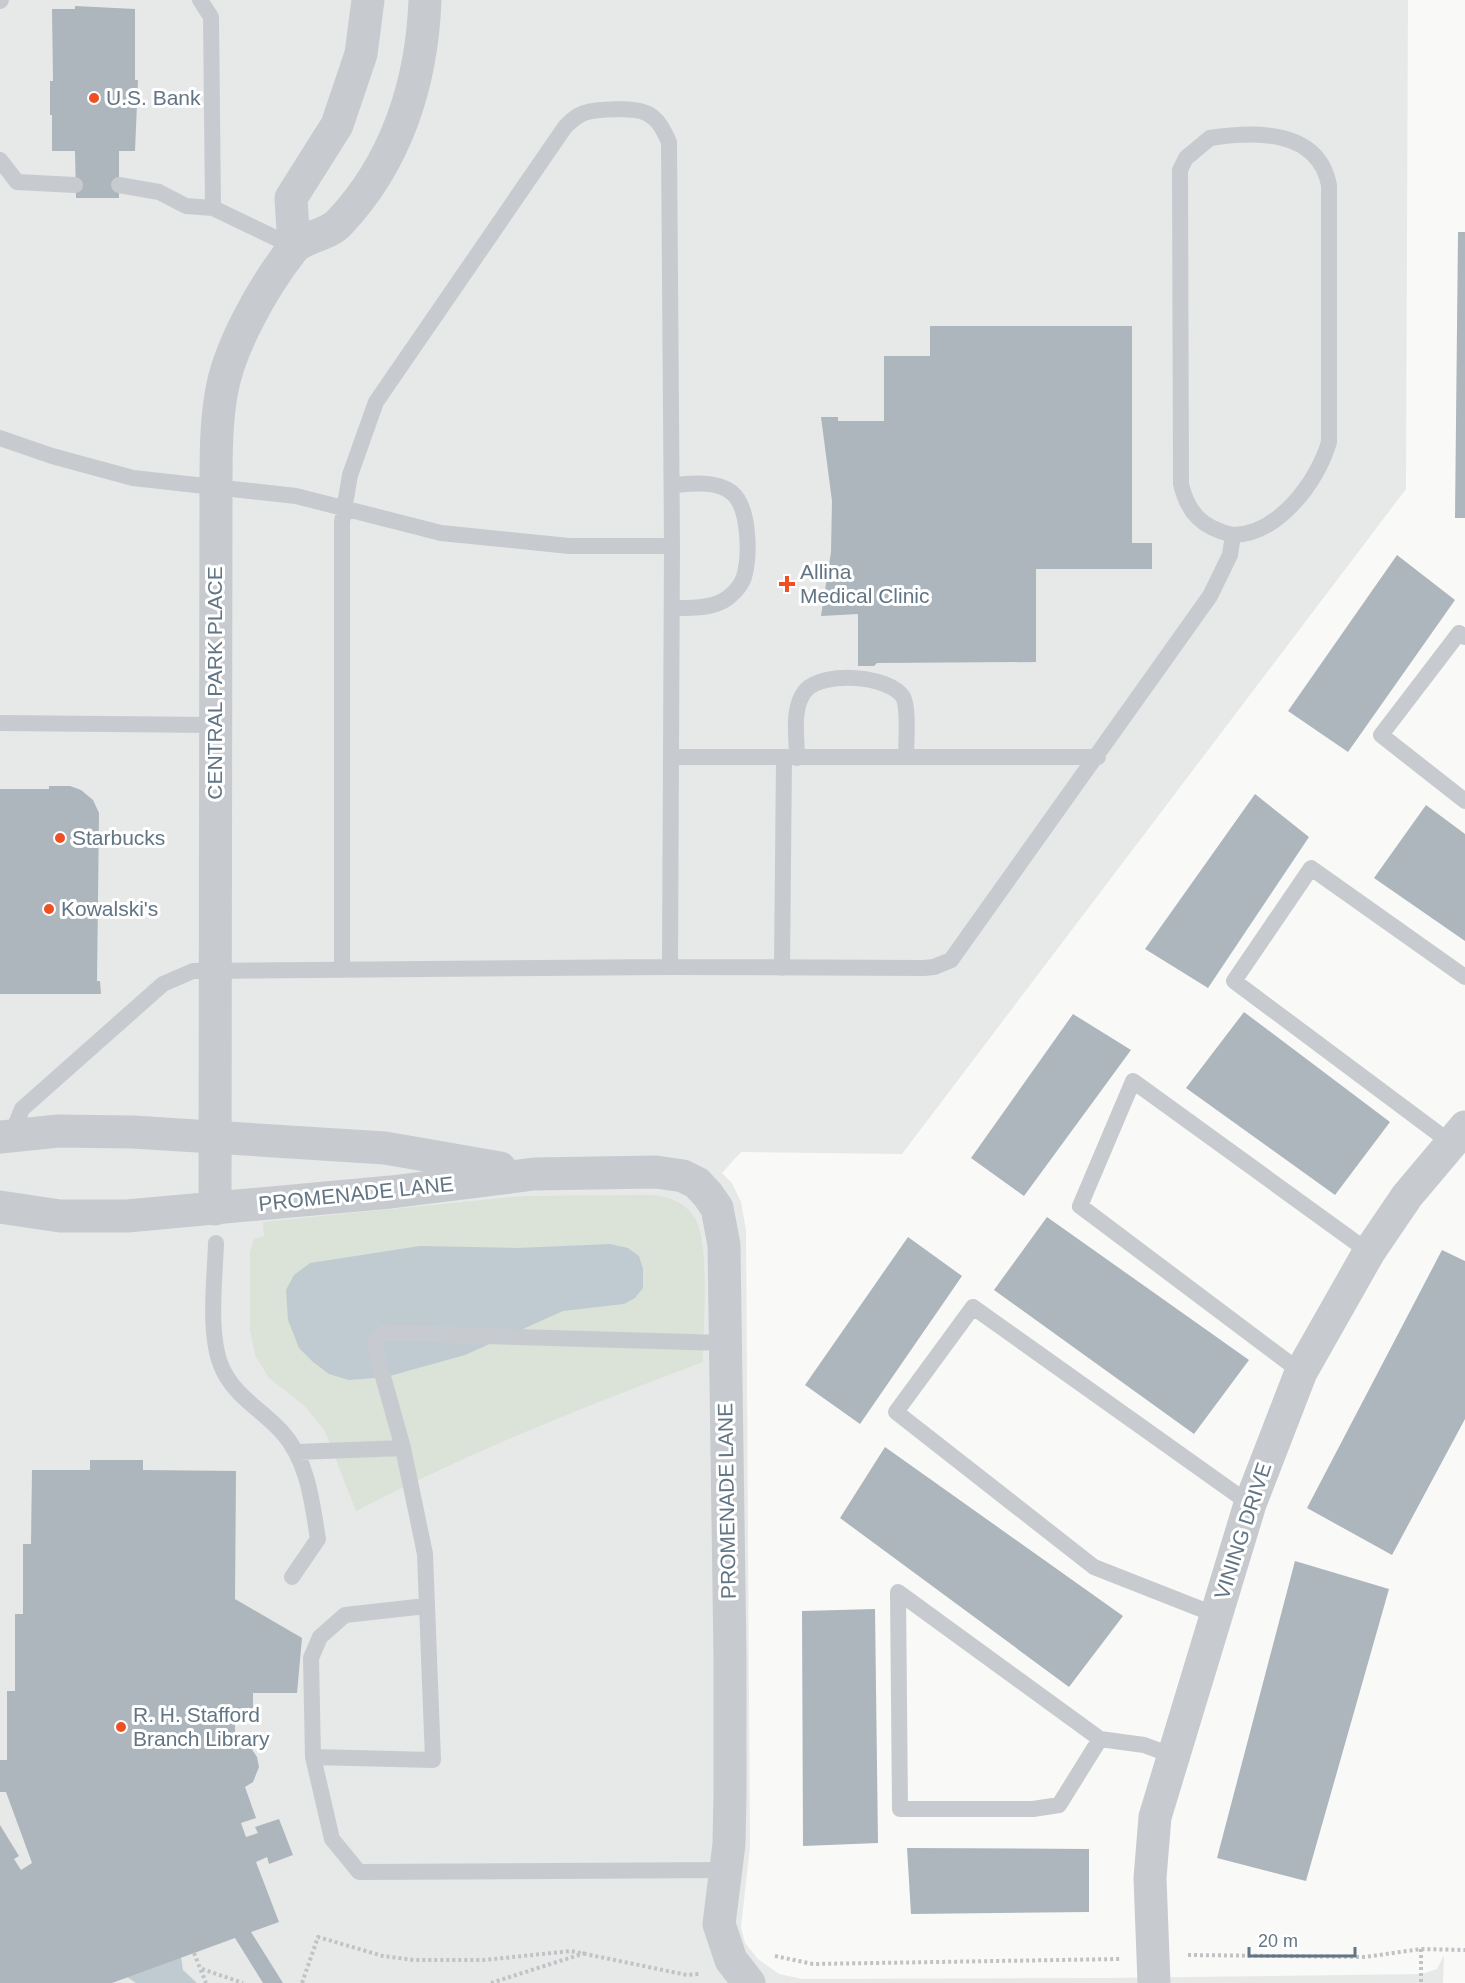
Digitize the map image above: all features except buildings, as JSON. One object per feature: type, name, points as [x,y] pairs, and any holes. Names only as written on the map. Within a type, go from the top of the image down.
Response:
[{"type":"street","points":[[368,0],[361,54],[337,124],[291,198],[294,247],[338,225],[370,184],[390,151],[417,78],[423,40],[425,0]]},
{"type":"street","name":"CENTRAL PARK PLACE","points":[[215,1209],[216,486],[221,394],[230,363],[266,290],[294,247]]},
{"type":"street","points":[[5,1137],[100,1130],[215,1137]]},
{"type":"street","name":"VINING DRIVE","points":[[1153,1970],[1149,1878],[1155,1817],[1250,1504],[1301,1372],[1369,1252],[1407,1196],[1458,1135]]},
{"type":"street","name":"PROMENADE LANE","points":[[215,1137],[386,1148],[534,1174]]},
{"type":"street","name":"PROMENADE LANE","points":[[215,1209],[534,1174],[656,1172],[683,1176],[697,1183],[717,1208],[722,1225],[730,1658],[727,1870],[719,1924],[740,1971]]},
{"type":"street","points":[[0,1207],[88,1218],[215,1209]]},
{"type":"lane","points":[[200,0],[211,16],[213,208]]},
{"type":"lane","points":[[342,968],[344,509],[350,475],[376,402],[565,127],[582,114],[594,111],[638,110],[646,113],[662,127],[669,142],[672,485],[670,967]]},
{"type":"lane","points":[[1285,137],[1298,142],[1314,154],[1327,174],[1329,185],[1329,442],[1324,457],[1315,472],[1281,514],[1257,530],[1233,535],[1208,527],[1198,519],[1190,510],[1181,484],[1180,170],[1186,158],[1210,138],[1285,137]]},
{"type":"lane","points":[[0,160],[17,182],[75,185]]},
{"type":"lane","points":[[118,185],[159,192],[186,206],[213,208],[294,247]]},
{"type":"lane","points":[[0,438],[52,456],[133,478],[296,496],[441,533],[569,546],[672,546]]},
{"type":"lane","points":[[672,485],[714,485],[731,492],[745,512],[746,528],[746,567],[739,586],[723,600],[711,605],[672,608]]},
{"type":"lane","points":[[5,1137],[22,1109],[163,984],[182,974],[216,970],[342,968],[924,968],[934,967],[951,960],[1098,757],[1210,596],[1230,555],[1233,535]]},
{"type":"lane","points":[[1465,637],[1460,633],[1381,735],[1465,801]]},
{"type":"lane","points":[[782,968],[790,758],[797,708],[806,691],[819,680],[879,679],[896,688],[905,700],[906,757]]},
{"type":"lane","points":[[0,723],[215,725]]},
{"type":"lane","points":[[672,757],[1098,757]]},
{"type":"lane","points":[[1458,1135],[1234,981],[1311,868],[1465,977]]},
{"type":"lane","points":[[1301,1372],[1080,1206],[1134,1081],[1369,1252]]},
{"type":"lane","points":[[216,1243],[215,1340],[222,1369],[239,1395],[283,1432],[297,1452],[306,1476],[318,1539],[292,1577]]},
{"type":"lane","points":[[1216,1615],[1094,1567],[896,1412],[973,1307],[1250,1504]]},
{"type":"lane","points":[[313,1756],[433,1760],[425,1554],[403,1448],[375,1348],[377,1338],[384,1333],[725,1343]]},
{"type":"lane","points":[[297,1452],[403,1448]]},
{"type":"lane","points":[[1100,1739],[1059,1805],[1033,1809],[900,1809],[898,1592],[1100,1739],[1144,1745],[1174,1756]]},
{"type":"lane","points":[[426,1606],[345,1615],[320,1637],[311,1658],[313,1756],[332,1839],[359,1872],[727,1870]]},
{"type":"path","points":[[302,1983],[318,1937],[382,1956],[484,1960],[552,1951],[585,1953],[687,1975],[740,1971],[753,1946],[787,1961],[813,1964],[1089,1961],[1153,1970],[1365,1957],[1421,1949],[1465,1950]]},
{"type":"path","points":[[1421,1949],[1421,1983]]},
{"type":"path","points":[[194,1953],[206,1983]]},
{"type":"path","points":[[491,1983],[585,1953]]},
{"type":"path","points":[[202,1969],[243,1983]]},
{"type":"shaded area","points":[[0,0],[1408,0],[1406,489],[902,1154],[741,1152],[722,1173],[732,1183],[741,1202],[746,1230],[750,1847],[741,1927],[745,1943],[758,1959],[779,1974],[802,1979],[1106,1978],[1422,1974],[1437,1969],[1444,1955],[1443,1983],[0,1983]]},
{"type":"shaded area","points":[[649,1195],[682,1204],[696,1220],[700,1232],[704,1268],[703,1362],[527,1431],[440,1469],[356,1511],[325,1431],[305,1406],[269,1378],[255,1355],[250,1330],[250,1252],[254,1239],[264,1236],[263,1222],[523,1196]]},
{"type":"shaded area","points":[[610,1244],[628,1248],[639,1256],[643,1269],[643,1288],[635,1298],[624,1304],[563,1311],[465,1355],[386,1377],[349,1380],[329,1374],[299,1348],[288,1320],[286,1290],[294,1275],[310,1263],[420,1246],[517,1248]]},
{"type":"shaded area","points":[[181,1957],[183,1970],[197,1983],[136,1983],[127,1977]]},
{"type":"place","name":"U.S. Bank","points":[[94,98]]},
{"type":"place","name":"Allina Medical Clinic","points":[[787,584]]},
{"type":"place","name":"Starbucks","points":[[60,838]]},
{"type":"place","name":"Kowalski's","points":[[49,909]]},
{"type":"place","name":"R. H. Stafford Branch Library","points":[[121,1727]]}]
